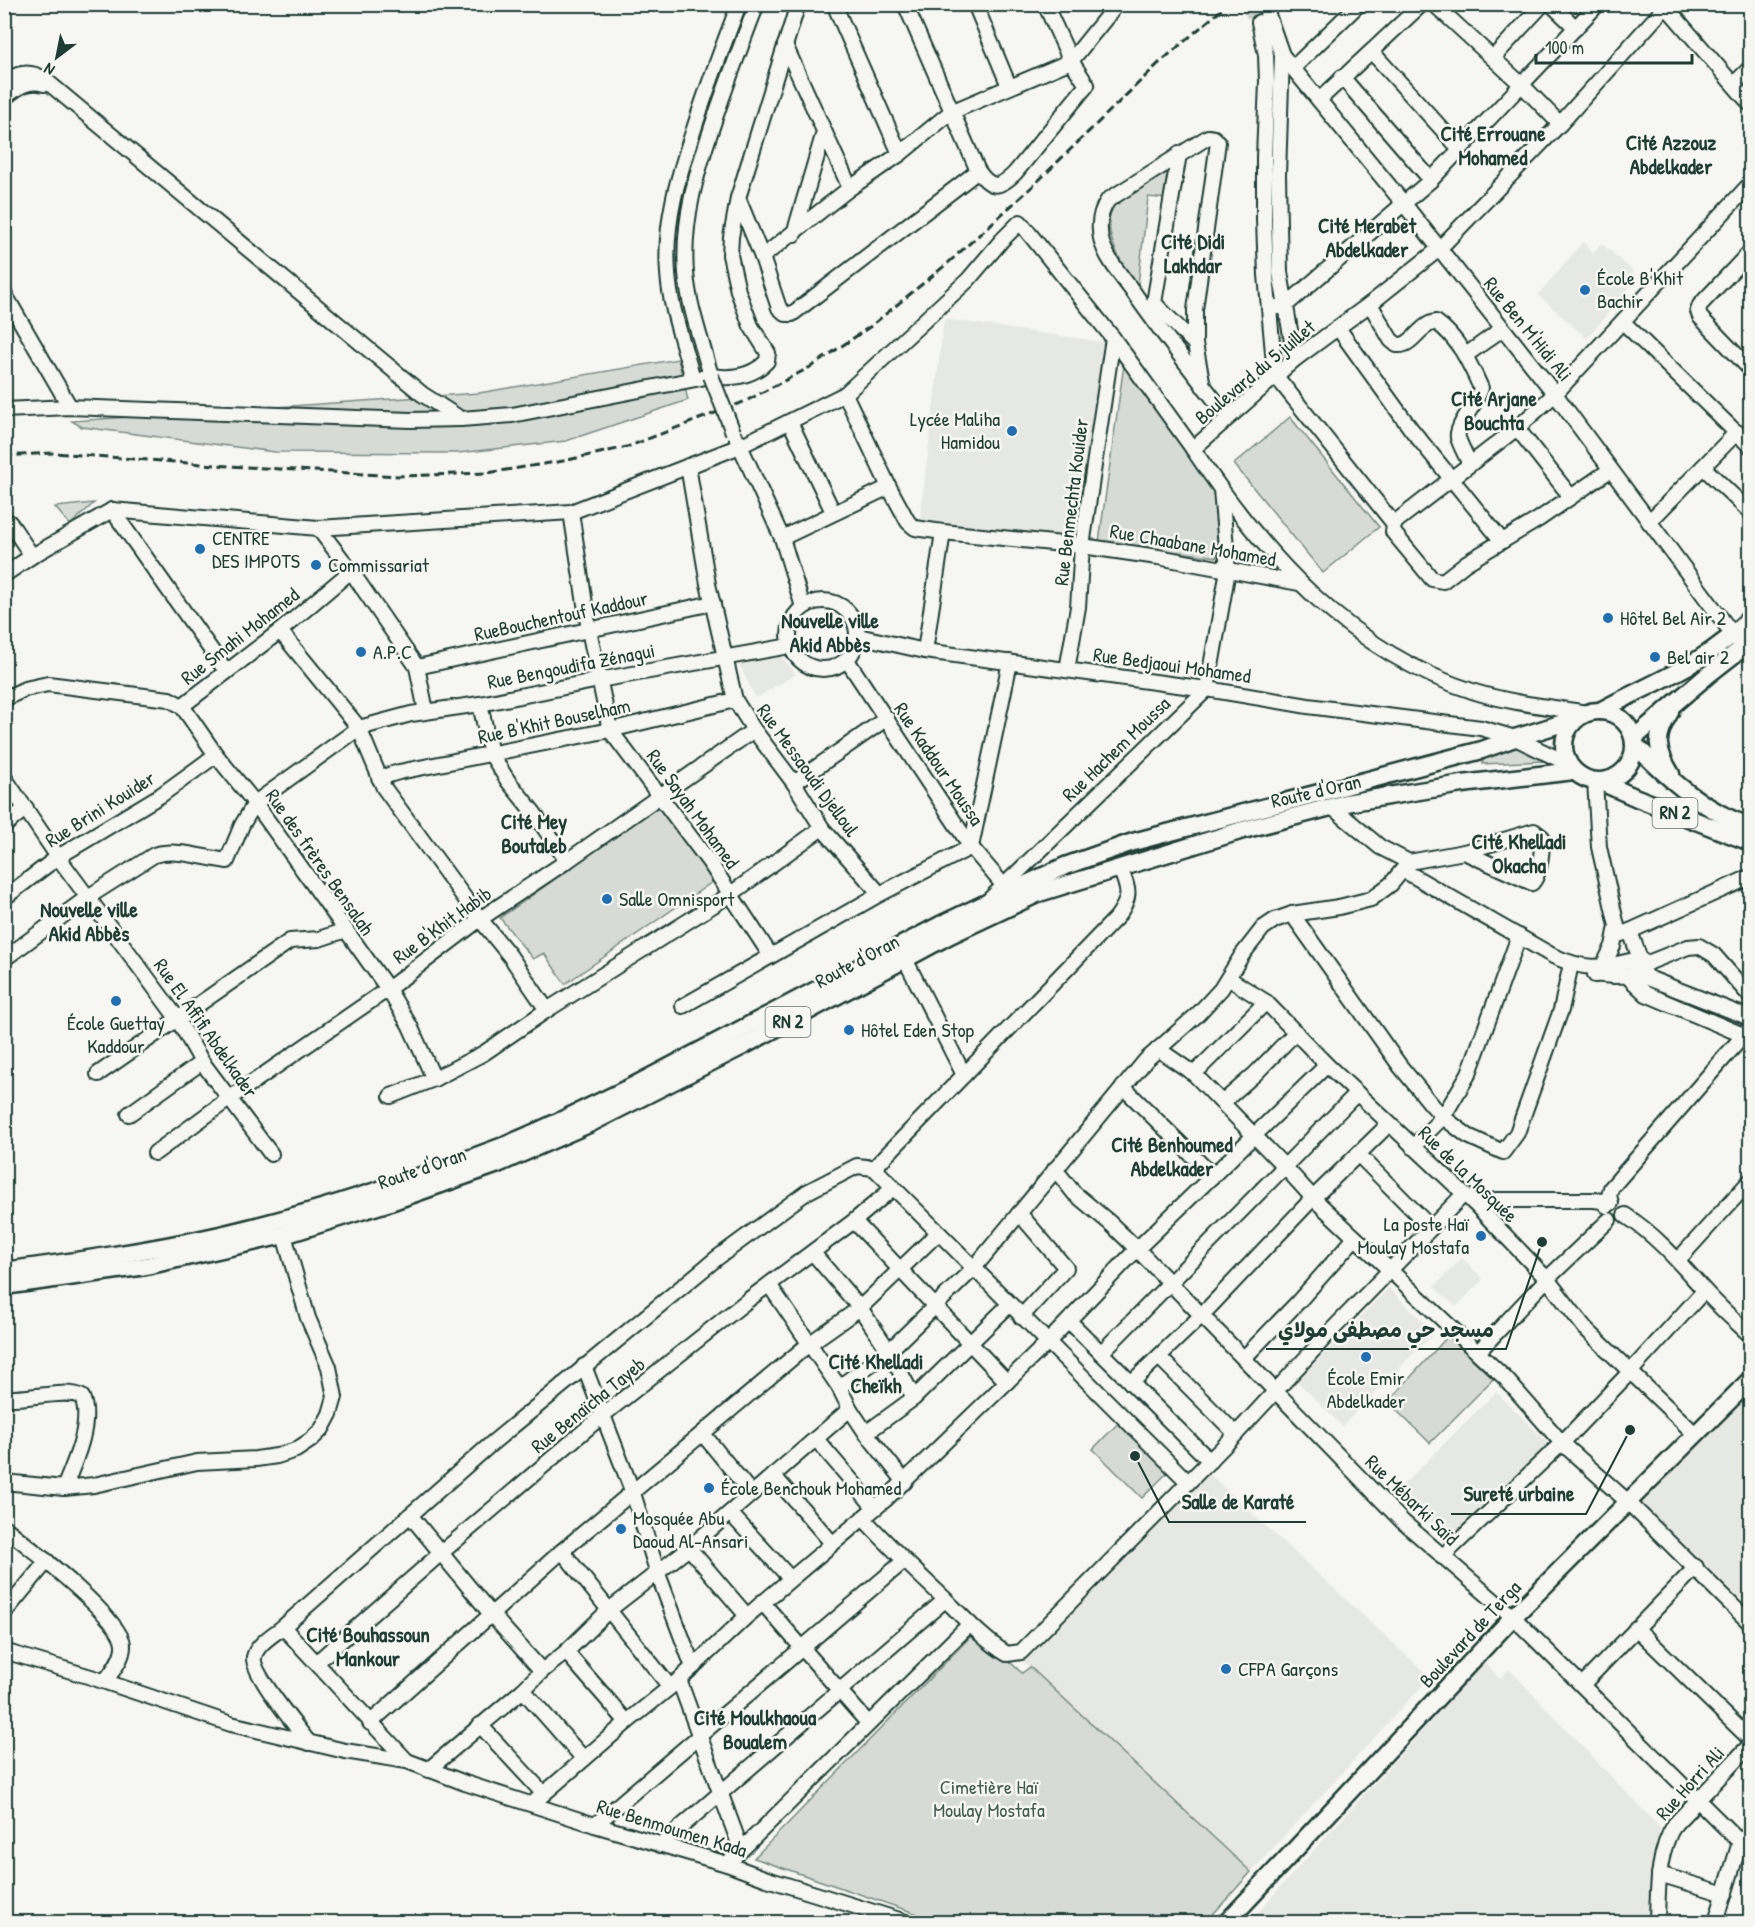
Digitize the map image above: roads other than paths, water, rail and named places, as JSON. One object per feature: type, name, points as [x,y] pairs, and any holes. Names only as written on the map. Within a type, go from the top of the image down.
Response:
[{"type":"main road","points":[[1634,741],[1742,642],[1750,618]]},
{"type":"main road","points":[[1588,714],[1617,716],[1630,730],[1634,741],[1634,753],[1626,770],[1619,776],[1598,781],[1586,779],[1572,768],[1564,748],[1569,727],[1588,714],[1742,642]]},
{"type":"main road","points":[[1674,705],[1661,729],[1658,745],[1665,764],[1680,787]]},
{"type":"main road","name":"RN 2","points":[[1515,738],[1588,714]]},
{"type":"main road","name":"Route d'Oran","points":[[4,1271],[120,1255],[222,1234],[358,1196],[502,1146],[632,1088],[940,925],[1065,866],[1134,842],[1482,750],[1515,738]]},
{"type":"main road","name":"RN 2","points":[[1634,741],[1680,787],[1702,802],[1750,826]]},
{"type":"main road","name":"Route d'Oran","points":[[4,1286],[146,1266],[284,1235],[390,1202],[498,1164],[589,1124],[743,1046],[905,959],[1040,893],[1244,830],[1332,807],[1462,784],[1572,768]]},
{"type":"main road","name":"RN 2","points":[[1598,781],[1750,843]]},
{"type":"main road","name":"Boulevard de Terga","points":[[1227,1923],[1513,1617],[1750,1380]]},
{"type":"street","points":[[693,379],[670,291],[667,256],[671,209],[678,178],[712,73],[739,4]]},
{"type":"street","points":[[757,4],[696,172],[688,212],[686,256],[688,290],[711,376],[733,432],[782,538],[803,607]]},
{"type":"street","points":[[4,410],[70,407],[399,419],[461,419],[512,415],[693,379],[711,376],[735,377],[756,370],[765,363],[768,353],[751,326],[733,270],[730,255],[731,237],[738,198],[798,4]]},
{"type":"street","points":[[834,4],[900,154]]},
{"type":"street","points":[[905,4],[978,171],[988,182],[997,186],[1006,182],[1015,173],[1086,88],[1086,82],[1071,61],[1045,4]]},
{"type":"street","points":[[975,4],[1009,86]]},
{"type":"street","points":[[1294,67],[1359,4]]},
{"type":"street","points":[[1319,99],[1422,4]]},
{"type":"street","points":[[1434,4],[1522,85],[1560,124]]},
{"type":"street","points":[[1493,58],[1543,4]]},
{"type":"street","points":[[1551,4],[1576,28]]},
{"type":"street","points":[[1270,308],[1285,306],[1431,180],[1598,4]]},
{"type":"street","points":[[762,257],[850,189],[900,154],[951,112],[1071,61],[1115,5]]},
{"type":"street","points":[[1666,5],[1750,104]]},
{"type":"street","name":"Boulevard du 5 juillet","points":[[1588,714],[1475,692],[1419,670],[1362,635],[1325,608],[1299,583],[1244,521],[1193,449],[1295,358],[1370,304],[1439,249],[1560,124],[1666,5]]},
{"type":"street","points":[[1266,9],[1282,55],[1278,175],[1280,272],[1295,358]]},
{"type":"street","points":[[1259,22],[1266,55],[1264,220],[1266,275],[1275,375],[1394,524],[1393,532],[1432,579],[1443,581],[1466,563],[1502,542],[1610,470]]},
{"type":"street","points":[[784,45],[850,189]]},
{"type":"street","points":[[1372,52],[1460,149]]},
{"type":"street","name":"Rue Ben M'Hidi Ali","points":[[1282,55],[1294,67],[1555,394],[1649,522],[1742,642]]},
{"type":"street","points":[[1734,84],[1750,68]]},
{"type":"street","points":[[4,83],[13,76],[26,73],[38,76],[422,394],[461,419]]},
{"type":"street","points":[[1342,77],[1431,180]]},
{"type":"street","points":[[4,98],[27,83],[38,82],[51,87]]},
{"type":"street","points":[[794,234],[824,132]]},
{"type":"street","points":[[1203,386],[1196,344],[1195,309],[1218,141],[1208,137],[1108,200],[1101,209],[1099,222],[1102,244],[1117,269],[1155,323],[1203,386],[1228,417]]},
{"type":"street","points":[[1155,323],[1154,303],[1179,154]]},
{"type":"street","points":[[738,198],[762,257],[779,308],[786,314],[795,313],[978,171]]},
{"type":"street","points":[[1394,524],[1517,428],[1555,394],[1750,184]]},
{"type":"street","points":[[671,209],[688,212]]},
{"type":"street","points":[[4,575],[32,556],[112,510],[318,528],[571,512],[740,446],[845,394],[968,280],[1020,222],[1113,338],[1193,449]]},
{"type":"street","points":[[1750,252],[1700,305],[1698,311],[1700,317],[1750,369]]},
{"type":"street","points":[[4,293],[70,407]]},
{"type":"street","points":[[1154,303],[1196,344]]},
{"type":"street","points":[[1370,304],[1391,340],[1397,345],[1407,344],[1426,326],[1436,322],[1442,326],[1466,356],[1481,388],[1472,410],[1458,427],[1457,436],[1470,464]]},
{"type":"street","points":[[1623,322],[1750,446]]},
{"type":"street","points":[[1338,328],[1404,420],[1502,542]]},
{"type":"street","points":[[1466,356],[1502,329]]},
{"type":"street","name":"Rue Benmechta Kouider","points":[[1067,670],[1078,607],[1082,546],[1113,338]]},
{"type":"street","name":"Rue Chaabane Mohamed","points":[[845,394],[889,487],[910,525],[918,529],[1082,546],[1299,583]]},
{"type":"street","points":[[789,422],[833,512]]},
{"type":"street","points":[[1517,428],[1571,497]]},
{"type":"street","points":[[1649,522],[1737,432]]},
{"type":"street","name":"Rue Messaoudi Djelloul","points":[[688,466],[724,658],[735,700],[754,730],[794,783],[822,828],[880,894]]},
{"type":"street","points":[[1703,467],[1750,512]]},
{"type":"street","points":[[782,538],[889,487]]},
{"type":"street","points":[[1207,689],[1228,570],[1221,488]]},
{"type":"street","points":[[112,510],[226,671]]},
{"type":"street","name":"Rue Sayah Mohamed","points":[[571,512],[589,630],[610,730],[661,796],[731,894],[771,956]]},
{"type":"street","points":[[4,522],[9,522],[32,556]]},
{"type":"street","points":[[318,528],[351,571],[417,668],[426,711]]},
{"type":"street","points":[[925,651],[943,532]]},
{"type":"street","name":"Rue Smahi Mohamed","points":[[4,699],[25,689],[48,684],[169,699],[182,706],[280,631],[351,571]]},
{"type":"street","points":[[822,600],[845,608],[853,617],[858,636],[855,649],[847,660],[829,669],[818,669],[803,663],[796,657],[790,646],[789,633],[791,623],[803,607],[822,600]]},
{"type":"street","name":"RueBouchentouf Kaddour","points":[[417,668],[713,603]]},
{"type":"street","points":[[280,631],[359,728],[384,788],[480,920],[510,956],[547,1010]]},
{"type":"street","name":"Rue Bedjaoui Mohamed","points":[[858,636],[925,651],[1207,689],[1308,706],[1481,728],[1515,738],[1572,768]]},
{"type":"street","name":"Rue Bengoudifa Zénagui","points":[[359,728],[426,711],[480,704],[790,646]]},
{"type":"street","name":"Rue Kaddour Moussa","points":[[847,660],[971,847],[1004,886]]},
{"type":"street","points":[[683,1006],[880,894],[971,847],[1010,662]]},
{"type":"street","name":"Rue Hachem Moussa","points":[[985,904],[1207,689]]},
{"type":"street","name":"Rue B'Khit Bouselham","points":[[379,778],[610,730],[735,700]]},
{"type":"street","points":[[480,704],[491,754],[508,782],[534,813],[567,861]]},
{"type":"street","name":"Rue des frères Bensalah","points":[[182,706],[216,755],[255,803],[388,989],[410,1026],[434,1079]]},
{"type":"street","points":[[794,783],[887,718]]},
{"type":"street","points":[[4,959],[88,897],[147,859],[166,851],[227,861],[242,825],[255,803],[359,728]]},
{"type":"street","name":"Rue B'Khit Habib","points":[[155,1153],[230,1098],[388,989],[480,920],[754,730]]},
{"type":"street","name":"Rue Brini Kouider","points":[[4,898],[58,857],[161,795],[216,755]]},
{"type":"street","name":"Rue El Affifi Abdelkader","points":[[4,777],[58,857],[177,1018],[202,1062],[271,1154]]},
{"type":"street","points":[[1598,781],[1599,847],[1620,937],[1630,960],[1648,978],[1750,1018]]},
{"type":"street","points":[[1332,807],[1406,866],[1553,956],[1575,965],[1606,971],[1618,977],[1626,975]]},
{"type":"street","points":[[4,826],[26,808]]},
{"type":"street","points":[[391,1096],[434,1079],[484,1053],[547,1010],[731,894],[822,828]]},
{"type":"street","points":[[839,1387],[889,1351],[974,1268],[1123,1087],[1158,1049],[1198,1014],[1221,989],[1242,955],[1263,928],[1275,920],[1292,914],[1339,907],[1371,898],[1391,884],[1406,866],[1464,852],[1528,832],[1534,831],[1542,837],[1542,850],[1532,883],[1464,852]]},
{"type":"street","points":[[874,1168],[1117,917],[1127,903],[1129,890],[1120,868]]},
{"type":"street","points":[[1606,971],[1620,937],[1750,877]]},
{"type":"street","points":[[1292,914],[1400,1066],[1443,1117],[1468,1136],[1503,1152],[1517,1133],[1575,965]]},
{"type":"street","points":[[98,1074],[290,942],[319,939],[346,930]]},
{"type":"street","points":[[1413,1147],[1443,1117],[1469,1073],[1519,936]]},
{"type":"street","points":[[1620,937],[1642,962],[1649,963],[1688,947],[1699,946],[1714,955],[1750,996]]},
{"type":"street","points":[[905,959],[964,1075]]},
{"type":"street","points":[[1606,971],[1630,960]]},
{"type":"street","points":[[1626,975],[1630,960]]},
{"type":"street","points":[[1609,1220],[1605,1213],[1611,1188],[1748,1034],[1646,994],[1626,975]]},
{"type":"street","name":"Rue de la Mosquée","points":[[1228,978],[1266,1002],[1327,1065],[1468,1199],[1547,1279],[1585,1328],[1696,1435]]},
{"type":"street","points":[[1194,1074],[1266,1002]]},
{"type":"street","points":[[1223,1102],[1255,1074],[1296,1032]]},
{"type":"street","points":[[1158,1049],[1194,1074],[1223,1102],[1313,1198],[1506,1379],[1562,1443],[1696,1567],[1750,1623]]},
{"type":"street","points":[[129,1114],[202,1062]]},
{"type":"street","points":[[532,1804],[693,1667],[762,1602],[905,1482],[1069,1322],[1137,1249],[1327,1065]]},
{"type":"street","points":[[1123,1087],[1212,1176]]},
{"type":"street","points":[[1101,1353],[1357,1093]]},
{"type":"street","points":[[1131,1383],[1202,1315],[1313,1198],[1389,1124]]},
{"type":"street","points":[[1359,1155],[1431,1228]]},
{"type":"street","points":[[309,1743],[272,1694],[254,1665],[254,1656],[258,1649],[491,1444],[717,1257],[807,1192],[857,1166],[874,1168],[892,1189],[1188,1482]]},
{"type":"street","name":"Rue Mébarki Saïd","points":[[1054,1168],[1074,1193],[1137,1249],[1402,1521],[1513,1617],[1698,1801],[1747,1842]]},
{"type":"street","points":[[1678,1260],[1750,1181]]},
{"type":"street","name":"Rue Benaïcha Tayeb","points":[[317,1662],[603,1416],[892,1189]]},
{"type":"street","points":[[863,1518],[970,1624],[1007,1654],[1021,1652],[1210,1461],[1431,1228],[1468,1199],[1594,1200],[1622,1205],[1625,1212],[1620,1221],[1609,1220],[1547,1279],[1478,1352]]},
{"type":"street","points":[[1019,1213],[1066,1268],[1021,1317]]},
{"type":"street","points":[[1624,1215],[1650,1234],[1678,1260],[1704,1291],[1750,1335]]},
{"type":"street","points":[[854,1221],[1007,1382]]},
{"type":"street","points":[[370,1723],[562,1551],[809,1344],[860,1308],[938,1233]]},
{"type":"street","points":[[4,1482],[64,1488],[122,1480],[197,1462],[277,1456],[296,1450],[312,1440],[322,1429],[330,1414],[335,1396],[333,1383],[309,1318],[284,1235]]},
{"type":"street","points":[[1244,1358],[1355,1238]]},
{"type":"street","points":[[813,1252],[860,1308],[889,1351],[914,1398]]},
{"type":"street","points":[[770,1286],[839,1387],[866,1433],[905,1482]]},
{"type":"street","points":[[1443,1557],[1562,1443],[1704,1291]]},
{"type":"street","points":[[866,1433],[914,1398],[1009,1305]]},
{"type":"street","points":[[1069,1322],[1210,1461]]},
{"type":"street","points":[[1159,1357],[1236,1434]]},
{"type":"street","points":[[584,1366],[633,1493],[658,1574],[693,1667]]},
{"type":"street","points":[[4,1398],[35,1398],[67,1392],[82,1397],[86,1404],[80,1446],[64,1488]]},
{"type":"street","points":[[428,1770],[566,1652],[609,1610],[690,1548],[850,1409]]},
{"type":"street","points":[[703,1434],[751,1493]]},
{"type":"street","points":[[816,1439],[875,1508]]},
{"type":"street","points":[[773,1475],[832,1543]]},
{"type":"street","points":[[730,1513],[790,1578]]},
{"type":"street","points":[[410,1515],[491,1614],[542,1671]]},
{"type":"street","points":[[4,1527],[47,1561],[106,1616],[122,1637],[122,1652],[105,1682]]},
{"type":"street","points":[[690,1548],[747,1616]]},
{"type":"street","points":[[562,1551],[609,1610],[674,1683],[701,1736],[741,1849]]},
{"type":"street","points":[[4,1613],[47,1561]]},
{"type":"street","points":[[595,1825],[904,1561]]},
{"type":"street","points":[[1582,1685],[1696,1567]]},
{"type":"street","points":[[4,1589],[16,1599]]},
{"type":"street","points":[[660,1845],[945,1600]]},
{"type":"street","points":[[762,1602],[868,1723]]},
{"type":"street","points":[[727,1864],[970,1624]]},
{"type":"street","points":[[284,1628],[407,1761]]},
{"type":"street","points":[[1636,1628],[1750,1739]]},
{"type":"street","points":[[6,1650],[231,1724],[345,1751],[407,1761]]},
{"type":"street","points":[[566,1652],[627,1722]]},
{"type":"street","points":[[523,1690],[584,1759]]},
{"type":"street","points":[[480,1725],[543,1793]]},
{"type":"street","name":"Rue Horri Ali","points":[[1657,1923],[1659,1874],[1670,1832],[1750,1745]]},
{"type":"street","name":"Rue Benmoumen Kada","points":[[407,1761],[595,1825],[727,1864],[906,1923]]},
{"type":"street","points":[[1718,1922],[1725,1894],[1747,1842]]},
{"type":"street","points":[[1659,1874],[1725,1894]]},
{"type":"tunnel","points":[[1246,4],[1259,22]]},
{"type":"railway","points":[[4,456],[53,453],[399,476],[487,473],[563,461],[627,447],[746,401],[814,365],[871,326],[948,263],[1034,185],[1158,64],[1228,4]]},
{"type":"place","name":"École B'Khit Bachir","points":[[1585,290]]},
{"type":"place","name":"Lycée Maliha Hamidou","points":[[1012,431]]},
{"type":"place","name":"CENTRE DES IMPOTS","points":[[200,549]]},
{"type":"place","name":"Commissariat","points":[[316,565]]},
{"type":"place","name":"Hôtel Bel Air 2","points":[[1608,618]]},
{"type":"place","name":"A.P.C","points":[[361,652]]},
{"type":"place","name":"Bel air 2","points":[[1655,657]]},
{"type":"place","name":"Salle Omnisport","points":[[607,899]]},
{"type":"place","name":"École Guettay Kaddour","points":[[116,1001]]},
{"type":"place","name":"Hôtel Eden Stop","points":[[849,1030]]},
{"type":"place","name":"La poste Haï Moulay Mostafa","points":[[1481,1236]]},
{"type":"place","name":"مسجد حي مصطفى مولاي","points":[[1542,1242]]},
{"type":"place","name":"École Emir Abdelkader","points":[[1366,1357]]},
{"type":"place","name":"Sureté urbaine","points":[[1630,1430]]},
{"type":"place","name":"Salle de Karaté","points":[[1135,1456]]},
{"type":"place","name":"École Benchouk Mohamed","points":[[709,1488]]},
{"type":"place","name":"Mosquée Abu Daoud Al-Ansari","points":[[621,1529]]},
{"type":"place","name":"CFPA Garçons","points":[[1226,1669]]},
{"type":"district","name":"Cité Errouane Mohamed","points":[[1493,146]]},
{"type":"district","name":"Cité Azzouz Abdelkader","points":[[1671,155]]},
{"type":"district","name":"Cité Merabet Abdelkader","points":[[1367,238]]},
{"type":"district","name":"Cité Didi Lakhdar","points":[[1193,254]]},
{"type":"district","name":"Cité Arjane Bouchta","points":[[1494,411]]},
{"type":"district","name":"Nouvelle ville Akid Abbès","points":[[830,633]]},
{"type":"district","name":"Cité Mey Boutaleb","points":[[534,834]]},
{"type":"district","name":"Cité Khelladi Okacha","points":[[1519,854]]},
{"type":"district","name":"Nouvelle ville Akid Abbès","points":[[89,922]]},
{"type":"district","name":"Cité Benhoumed Abdelkader","points":[[1172,1157]]},
{"type":"district","name":"Cité Khelladi Cheïkh","points":[[876,1374]]},
{"type":"district","name":"Cité Bouhassoun Mankour","points":[[368,1647]]},
{"type":"district","name":"Cité Moulkhaoua Boualem","points":[[755,1730]]},
{"type":"park label","name":"Cimetière Haï Moulay Mostafa","points":[[989,1798]]}]
